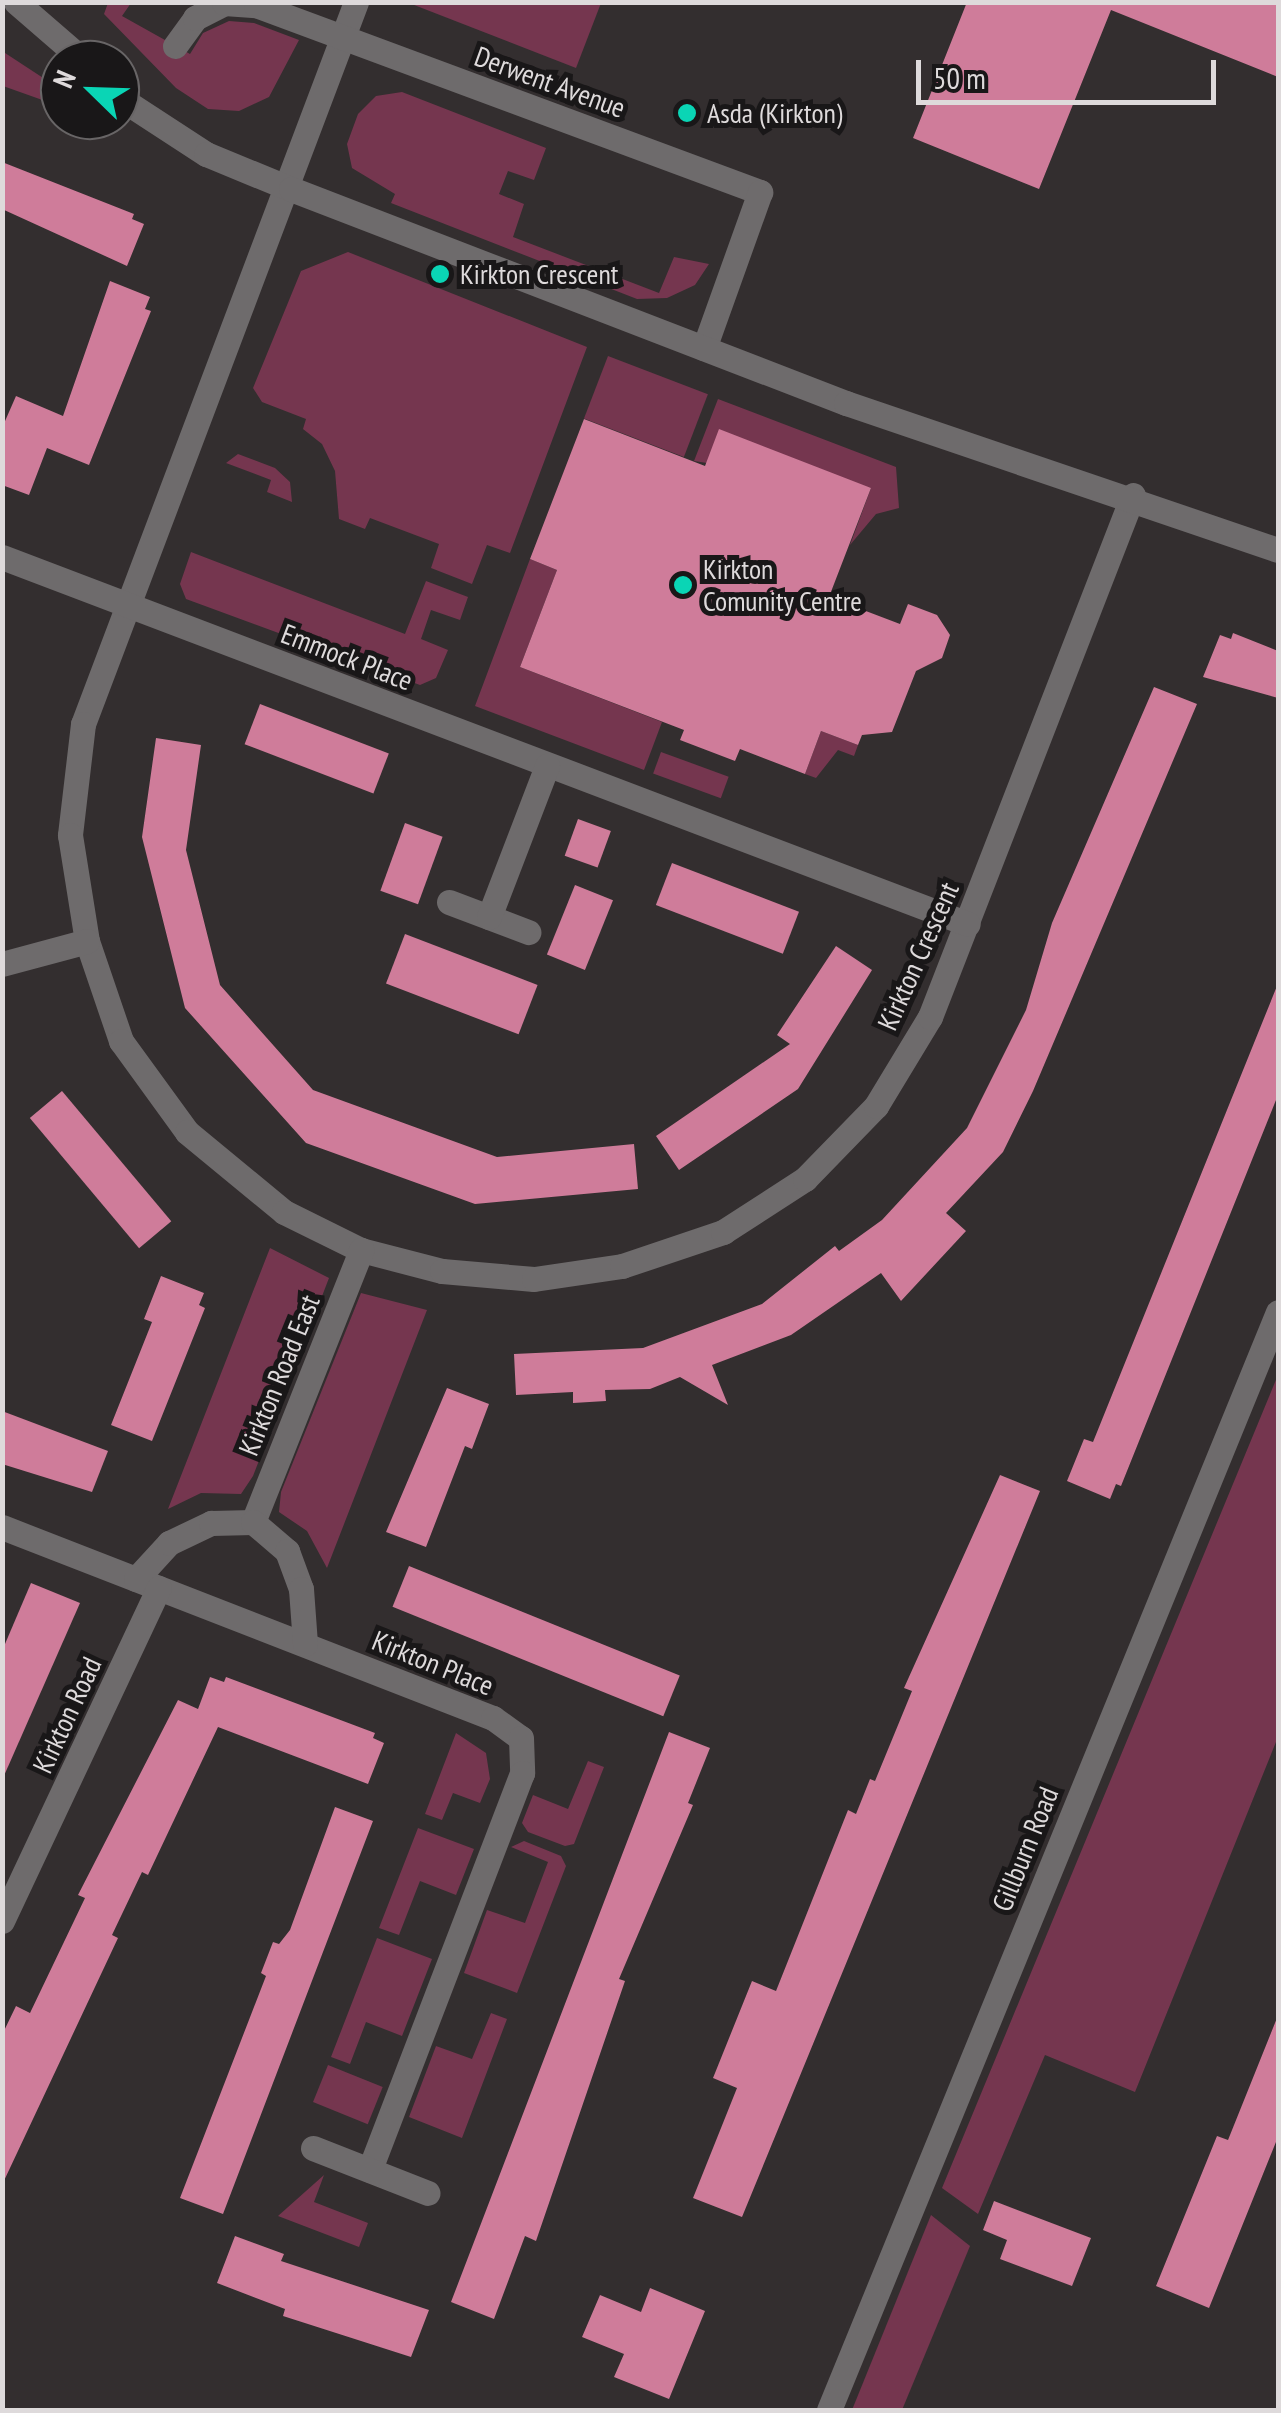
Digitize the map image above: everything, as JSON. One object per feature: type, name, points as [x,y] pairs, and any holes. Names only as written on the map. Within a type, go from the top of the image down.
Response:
[{"type":"street","points":[[16,2],[60,40]]},
{"type":"street","name":"Kirkton Crescent","points":[[356,2],[290,189],[125,605],[83,724],[70,835],[86,941],[121,1042],[187,1132],[284,1212],[360,1250],[442,1270],[534,1279],[622,1266],[723,1232],[804,1179],[876,1106],[930,1017],[1133,495]]},
{"type":"street","name":"Derwent Avenue","points":[[174,46],[195,18],[224,3],[256,4],[760,192],[704,348]]},
{"type":"street","points":[[140,114],[157,128],[206,154],[290,189],[704,348],[864,409],[1133,495],[1278,550]]},
{"type":"street","name":"Emmock Place","points":[[2,557],[968,924]]},
{"type":"street","points":[[489,917],[547,766]]},
{"type":"street","points":[[449,902],[528,932]]},
{"type":"street","points":[[2,964],[86,941]]},
{"type":"street","name":"Kirkton Road East","points":[[253,1522],[360,1250]]},
{"type":"street","name":"Gillburn Road","points":[[829,2410],[1278,1312]]},
{"type":"street","points":[[148,1584],[169,1543],[211,1523],[253,1522],[287,1551],[301,1589],[305,1644]]},
{"type":"street","name":"Kirkton Place","points":[[2,1527],[492,1718],[521,1738],[522,1772],[370,2170]]},
{"type":"street","name":"Kirkton Road","points":[[2,1921],[14,1869],[148,1584]]},
{"type":"street","points":[[313,2148],[428,2192]]},
{"type":"shaded area","points":[[108,3],[131,3],[122,16],[190,54],[203,33],[229,21],[254,23],[299,40],[269,97],[239,111],[208,109],[176,88],[140,51],[140,40],[129,40],[104,14]]},
{"type":"shaded area","points":[[409,3],[601,3],[576,68]]},
{"type":"shaded area","points":[[2,51],[40,76],[40,99],[3,86]]},
{"type":"shaded area","points":[[402,92],[546,148],[534,180],[508,171],[499,194],[524,204],[513,237],[659,293],[674,257],[709,264],[695,285],[667,298],[637,299],[391,203],[395,194],[352,168],[347,144],[358,114],[376,96]]},
{"type":"shaded area","points":[[348,252],[587,347],[510,553],[487,545],[472,584],[431,568],[439,544],[370,518],[365,529],[339,519],[335,471],[322,444],[303,429],[306,419],[262,402],[253,388],[301,271]]},
{"type":"shaded area","points":[[608,356],[708,394],[684,457],[584,419]]},
{"type":"shaded area","points":[[718,399],[896,467],[899,508],[876,514],[850,545],[871,488],[694,461]]},
{"type":"shaded area","points":[[238,454],[275,468],[290,482],[292,502],[267,492],[271,480],[226,463]]},
{"type":"shaded area","points":[[191,552],[405,634],[426,581],[468,597],[460,620],[431,610],[421,639],[448,650],[436,678],[420,685],[186,599],[180,584]]},
{"type":"shaded area","points":[[530,559],[557,570],[520,667],[662,722],[644,770],[475,706]]},
{"type":"shaded area","points":[[821,731],[858,745],[854,756],[838,750],[816,778],[805,774]]},
{"type":"shaded area","points":[[661,752],[729,777],[721,798],[653,774]]},
{"type":"shaded area","points":[[270,1248],[329,1278],[253,1476],[241,1494],[201,1493],[168,1509]]},
{"type":"shaded area","points":[[361,1293],[427,1310],[327,1568],[307,1531],[279,1512],[281,1492]]},
{"type":"shaded area","points":[[1278,1375],[1278,1737],[1135,2092],[1045,2055],[978,2214],[942,2188]]},
{"type":"shaded area","points":[[456,1733],[486,1753],[490,1779],[480,1803],[453,1793],[442,1820],[425,1814]]},
{"type":"shaded area","points":[[588,1761],[604,1767],[574,1844],[565,1846],[528,1832],[522,1823],[533,1795],[568,1809]]},
{"type":"shaded area","points":[[418,1828],[474,1849],[456,1895],[420,1881],[399,1935],[379,1928]]},
{"type":"shaded area","points":[[524,1841],[561,1856],[566,1866],[517,1993],[464,1973],[487,1910],[525,1923],[548,1862],[511,1847]]},
{"type":"shaded area","points":[[377,1938],[432,1959],[402,2036],[366,2022],[350,2064],[331,2057]]},
{"type":"shaded area","points":[[491,2013],[507,2019],[462,2138],[409,2117],[436,2046],[472,2059]]},
{"type":"shaded area","points":[[328,2065],[383,2087],[368,2124],[313,2102]]},
{"type":"shaded area","points":[[324,2175],[314,2202],[368,2223],[359,2247],[278,2216]]},
{"type":"shaded area","points":[[931,2215],[970,2246],[902,2410],[852,2410]]},
{"type":"building","points":[[967,2],[1278,2],[1278,77],[1111,10],[1039,189],[913,138]]},
{"type":"building","points":[[2,162],[134,214],[132,219],[144,224],[127,266],[2,209]]},
{"type":"building","points":[[110,281],[150,297],[145,309],[151,311],[89,465],[47,448],[29,495],[2,485],[2,428],[16,396],[63,416]]},
{"type":"building","name":"Kirkton Comunity Centre","points":[[584,419],[705,466],[719,429],[871,488],[829,597],[900,624],[908,604],[937,615],[950,635],[942,658],[916,671],[892,732],[862,735],[858,745],[821,731],[805,774],[740,749],[735,761],[680,740],[684,730],[520,667],[557,570],[530,559]]},
{"type":"building","points":[[1233,633],[1278,651],[1278,698],[1203,677],[1220,635],[1231,639]]},
{"type":"building","points":[[1154,687],[1197,704],[1033,1091],[1003,1152],[946,1213],[966,1231],[901,1301],[881,1273],[791,1335],[712,1365],[728,1405],[680,1377],[650,1389],[605,1390],[606,1401],[573,1403],[573,1392],[516,1395],[514,1354],[643,1348],[762,1304],[835,1246],[839,1251],[882,1220],[967,1128],[1026,1010],[1052,923]]},
{"type":"building","points":[[260,704],[389,753],[373,794],[245,744]]},
{"type":"building","points":[[156,738],[201,745],[186,850],[220,985],[313,1090],[497,1157],[634,1144],[638,1189],[475,1204],[306,1143],[185,1008],[142,837]]},
{"type":"building","points":[[578,819],[611,831],[598,868],[565,856]]},
{"type":"building","points":[[405,823],[443,837],[418,904],[380,891]]},
{"type":"building","points":[[672,863],[799,912],[783,954],[656,905]]},
{"type":"building","points":[[575,885],[613,900],[585,970],[547,955]]},
{"type":"building","points":[[405,934],[538,985],[519,1034],[386,983]]},
{"type":"building","points":[[836,946],[872,970],[798,1089],[679,1170],[656,1136],[790,1044],[777,1035]]},
{"type":"building","points":[[1277,986],[1278,1095],[1121,1486],[1116,1484],[1110,1499],[1067,1481],[1084,1439],[1093,1442]]},
{"type":"building","points":[[62,1091],[171,1221],[139,1248],[30,1118]]},
{"type":"building","points":[[161,1276],[204,1293],[199,1305],[205,1308],[152,1441],[111,1425],[152,1322],[144,1319]]},
{"type":"building","points":[[447,1388],[489,1404],[472,1449],[465,1446],[426,1547],[386,1532]]},
{"type":"building","points":[[2,1411],[108,1451],[92,1492],[2,1464]]},
{"type":"building","points":[[1000,1475],[1040,1491],[742,2217],[693,2198],[737,2088],[713,2078],[752,1981],[776,1991],[848,1810],[856,1814],[870,1779],[875,1781],[912,1691],[904,1688]]},
{"type":"building","points":[[409,1566],[680,1675],[663,1716],[393,1607]]},
{"type":"building","points":[[31,1583],[80,1603],[3,1778],[2,1651]]},
{"type":"building","points":[[210,1677],[224,1682],[226,1677],[375,1733],[373,1738],[384,1743],[368,1784],[218,1727],[148,1875],[142,1872],[112,1935],[118,1938],[2,2185],[2,2035],[16,2006],[30,2013],[85,1898],[78,1895],[178,1700],[198,1709]]},
{"type":"building","points":[[669,1732],[710,1748],[688,1803],[693,1805],[619,1979],[625,1981],[536,2241],[525,2236],[494,2319],[451,2302]]},
{"type":"building","points":[[335,1807],[373,1821],[223,2214],[180,2198],[266,1976],[261,1973],[273,1942],[279,1944],[290,1930]]},
{"type":"building","points":[[1277,2018],[1278,2137],[1209,2308],[1156,2286],[1217,2136],[1228,2140]]},
{"type":"building","points":[[994,2201],[1091,2238],[1072,2286],[1000,2259],[1007,2240],[983,2230]]},
{"type":"building","points":[[235,2236],[284,2254],[281,2261],[429,2310],[411,2357],[283,2316],[285,2309],[217,2283]]},
{"type":"building","points":[[650,2288],[705,2311],[669,2399],[614,2377],[624,2354],[582,2337],[600,2295],[641,2312]]},
{"type":"place","name":"Asda (Kirkton)","points":[[687,113]]},
{"type":"place","name":"Kirkton Crescent","points":[[440,274]]},
{"type":"place","name":"Kirkton Comunity Centre","points":[[683,585]]}]
